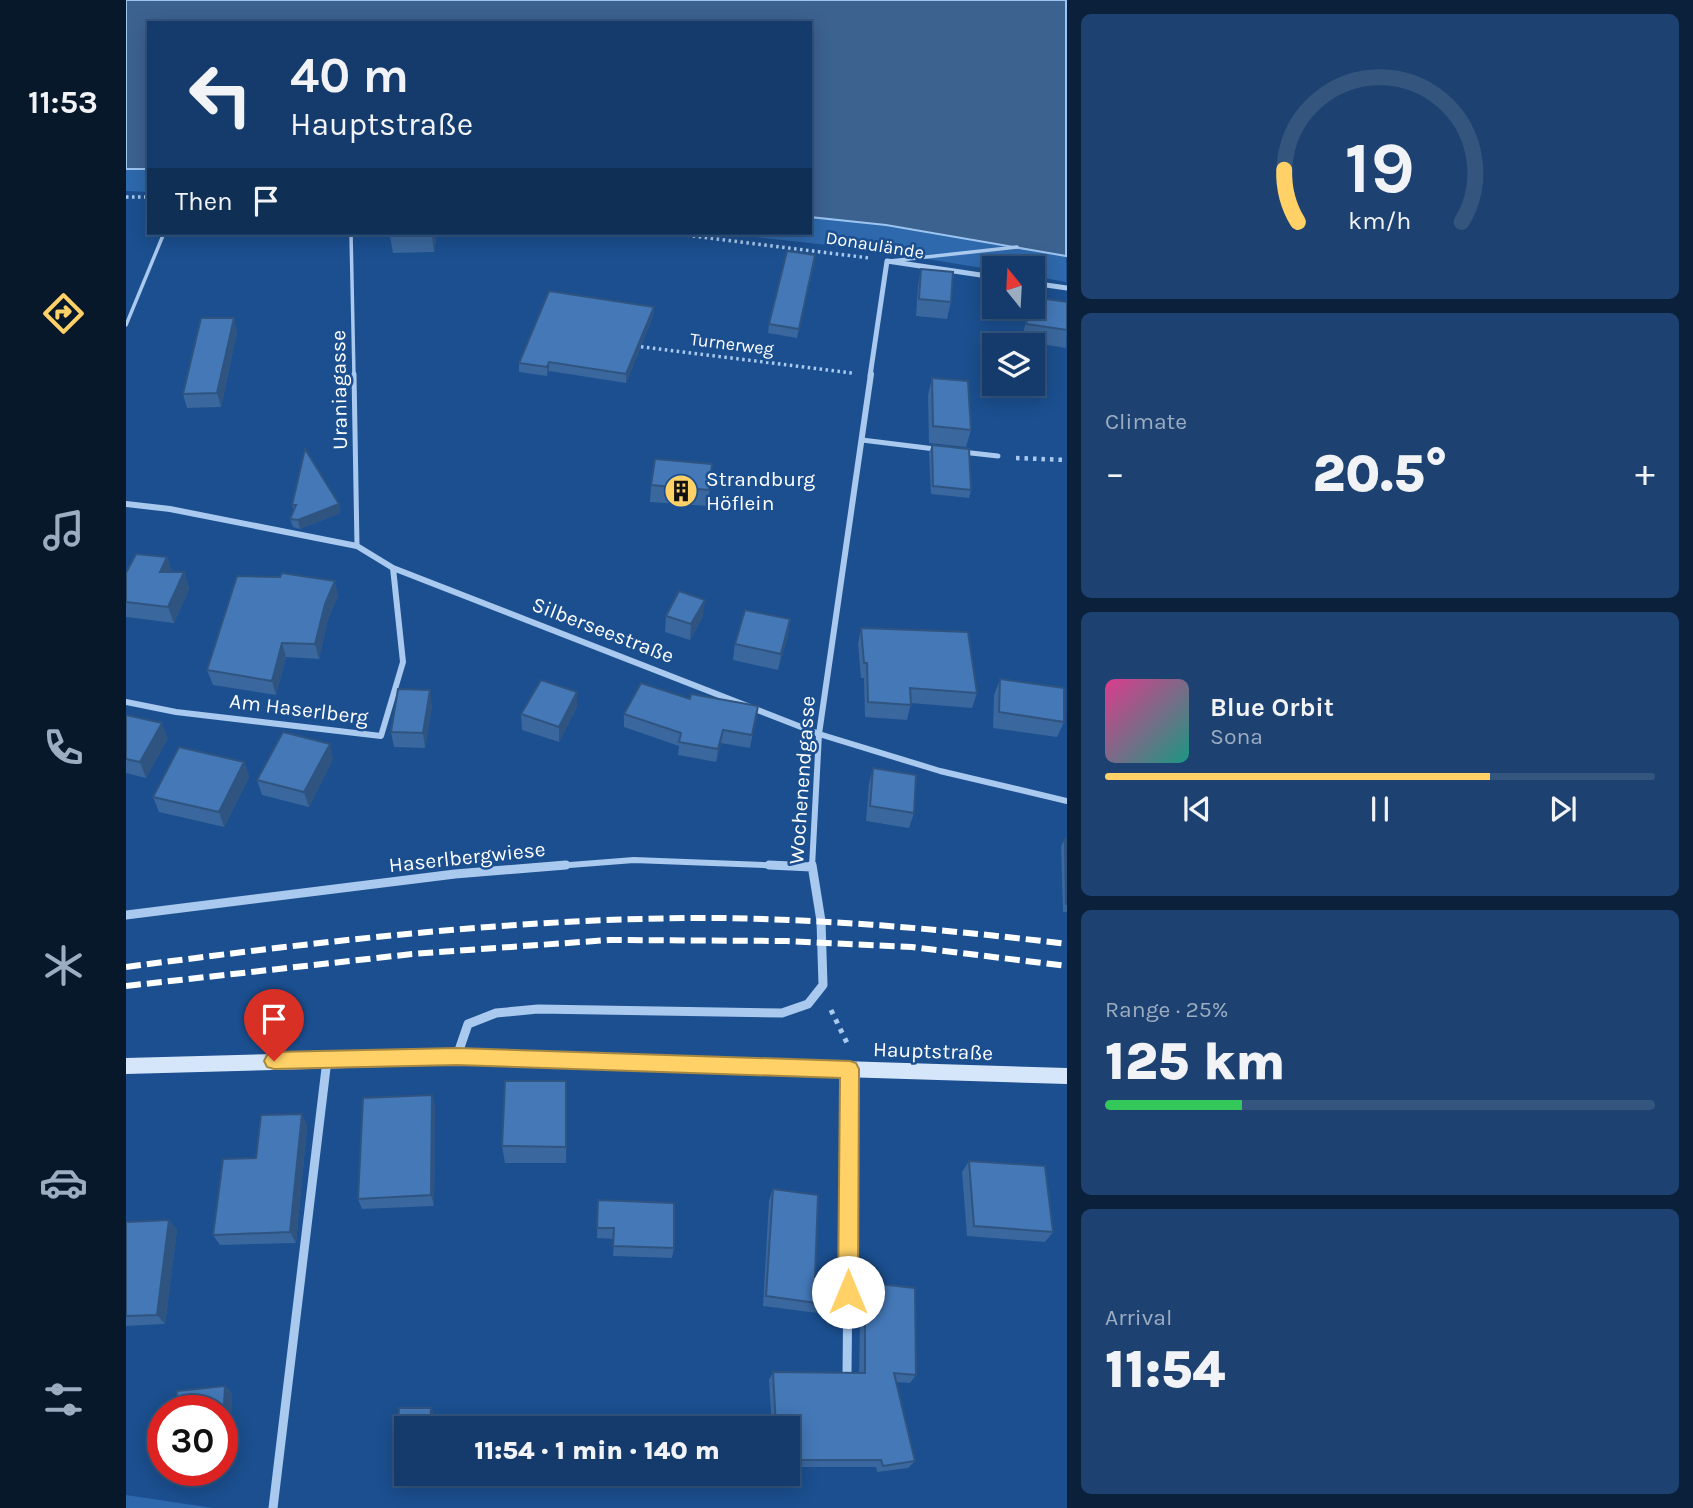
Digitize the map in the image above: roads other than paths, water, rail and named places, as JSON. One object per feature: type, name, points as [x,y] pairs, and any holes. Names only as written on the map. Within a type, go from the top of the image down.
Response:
[{"type":"main road","name":"Hauptstraße","points":[[126,1066],[457,1057],[1066,1076]]},
{"type":"street","name":"Donaulände","points":[[887,261],[982,275]]},
{"type":"street","name":"Wochenendgasse","points":[[457,1057],[468,1024],[496,1013],[538,1009],[782,1013],[808,1004],[823,985],[821,921],[812,867],[819,734],[887,261]]},
{"type":"street","points":[[1045,285],[1066,288]]},
{"type":"street","name":"Silberseestraße","points":[[126,504],[170,509],[357,546],[393,568],[819,734],[940,771],[1066,801]]},
{"type":"street","name":"Am Haserlberg","points":[[126,702],[176,712],[381,736],[403,662],[393,568]]},
{"type":"street","name":"Haserlbergwiese","points":[[126,915],[455,874],[634,860],[812,867]]},
{"type":"street","points":[[273,1508],[327,1059]]},
{"type":"street","points":[[847,1375],[850,1069]]},
{"type":"lane","points":[[126,325],[163,235]]},
{"type":"lane","name":"Uraniagasse","points":[[351,235],[357,546]]},
{"type":"lane","points":[[887,261],[1017,247]]},
{"type":"lane","points":[[862,440],[944,450]]},
{"type":"lane","points":[[957,451],[998,456]]},
{"type":"railway","points":[[126,967],[424,932],[648,919],[723,918],[852,923],[1067,944]]},
{"type":"railway","points":[[126,986],[412,954],[609,940],[787,941],[912,947],[1067,966]]},
{"type":"place","name":"Strandburg Höflein","points":[[681,491]]}]
